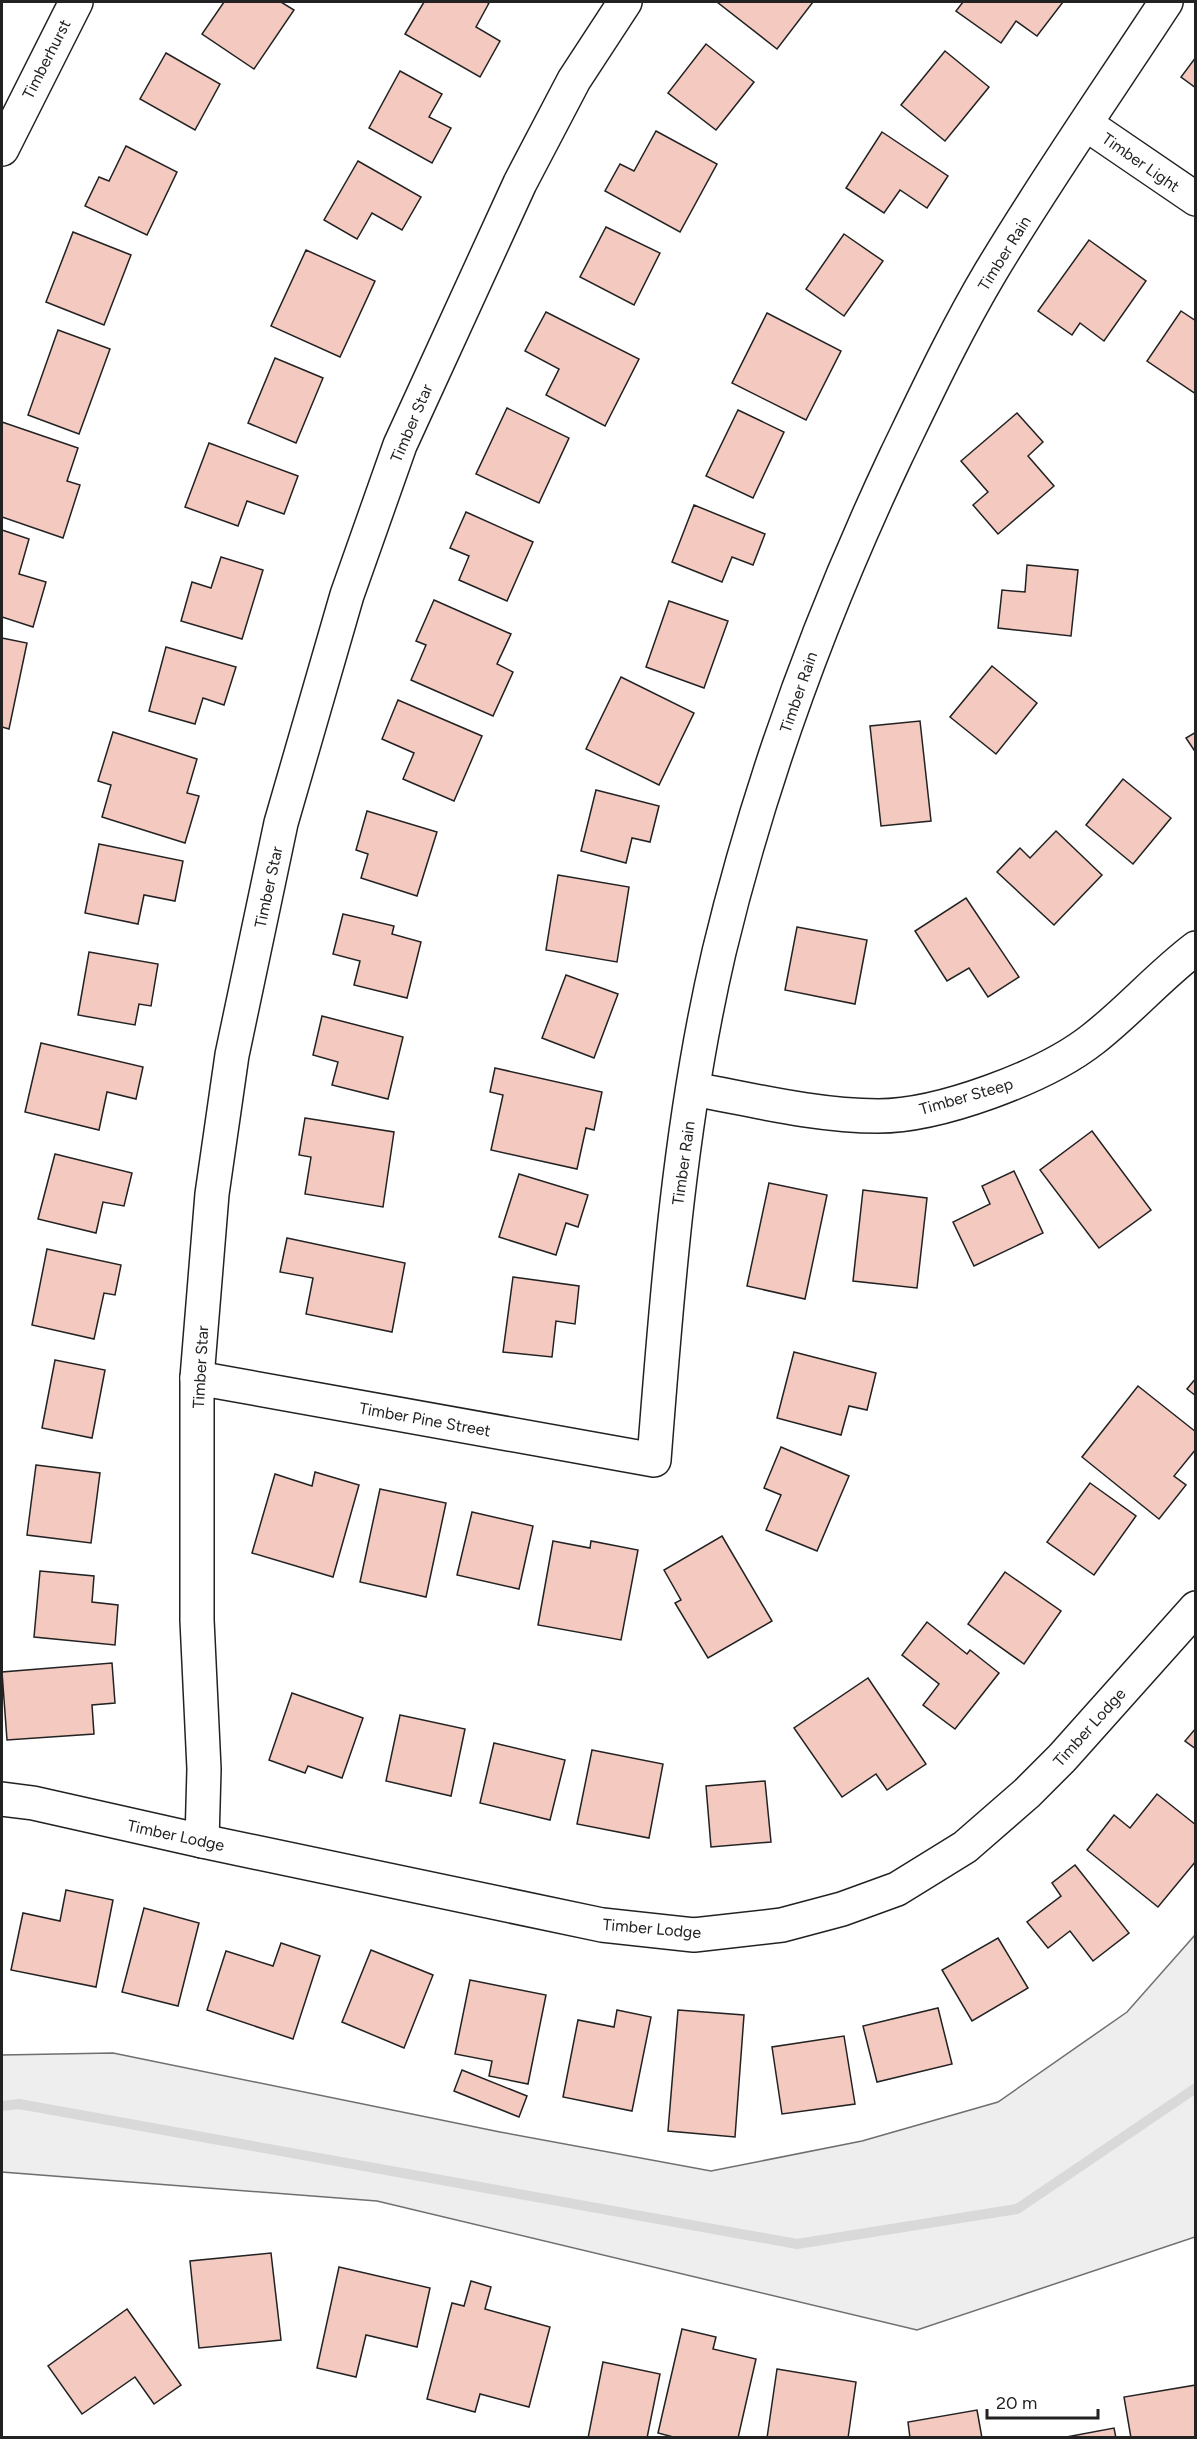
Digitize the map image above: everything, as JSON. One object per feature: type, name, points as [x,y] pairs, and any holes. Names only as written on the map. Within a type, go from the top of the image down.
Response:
[{"type":"street","name":"Timberhurst","points":[[2,148],[75,2]]},
{"type":"street","name":"Timber Star","points":[[202,1841],[204,1768],[197,1620],[197,1378],[212,1194],[232,1055],[281,823],[347,596],[400,445],[520,183],[574,80],[625,2]]},
{"type":"street","name":"Timber Rain","points":[[654,1460],[669,1263],[693,1089],[719,955],[752,826],[815,642],[874,503],[927,392],[990,274],[1166,2]]},
{"type":"street","name":"Timber Light","points":[[1086,124],[1196,199]]},
{"type":"street","name":"Timber Steep","points":[[693,1089],[817,1111],[879,1116],[936,1108],[1024,1079],[1060,1061],[1093,1039],[1196,948]]},
{"type":"street","name":"Timber Pine Street","points":[[197,1378],[654,1460]]},
{"type":"street","name":"Timber Lodge","points":[[2,1799],[33,1803],[602,1925],[694,1935],[782,1925],[842,1909],[897,1889],[965,1847],[1027,1793],[1062,1758],[1196,1608]]},
{"type":"shaded area","points":[[1195,1935],[1195,2237],[917,2330],[377,2201],[2,2172],[2,2055],[113,2053],[500,2132],[711,2171],[862,2141],[998,2102],[1127,2012]]},
{"type":"building","points":[[224,2],[281,2],[294,10],[254,69],[202,34]]},
{"type":"building","points":[[424,2],[489,3],[476,27],[500,41],[480,77],[405,34]]},
{"type":"building","points":[[717,2],[813,2],[777,49]]},
{"type":"building","points":[[963,2],[1063,2],[1037,36],[1016,21],[1001,43],[956,11]]},
{"type":"building","points":[[706,44],[754,82],[716,130],[668,93]]},
{"type":"building","points":[[945,51],[989,87],[945,141],[901,105]]},
{"type":"building","points":[[166,53],[220,84],[195,130],[140,99]]},
{"type":"building","points":[[1196,57],[1196,88],[1181,77]]},
{"type":"building","points":[[400,71],[442,94],[429,117],[451,128],[432,163],[369,128]]},
{"type":"building","points":[[656,131],[717,164],[680,232],[605,191],[620,164],[634,171]]},
{"type":"building","points":[[882,132],[948,176],[927,208],[900,190],[884,213],[846,188]]},
{"type":"building","points":[[126,146],[177,172],[147,235],[85,206],[99,177],[109,181]]},
{"type":"building","points":[[358,161],[421,197],[402,230],[372,213],[357,239],[324,220]]},
{"type":"building","points":[[606,227],[660,253],[634,305],[580,277]]},
{"type":"building","points":[[73,232],[131,255],[104,325],[46,302]]},
{"type":"building","points":[[844,234],[883,261],[844,316],[806,289]]},
{"type":"building","points":[[1089,240],[1146,281],[1104,341],[1080,323],[1072,335],[1038,311]]},
{"type":"building","points":[[306,250],[375,281],[340,357],[271,326]]},
{"type":"building","points":[[1181,311],[1196,321],[1196,394],[1147,361]]},
{"type":"building","points":[[546,312],[639,359],[605,426],[546,395],[559,369],[525,351]]},
{"type":"building","points":[[767,313],[841,351],[806,420],[732,383]]},
{"type":"building","points":[[58,330],[110,349],[79,434],[28,415]]},
{"type":"building","points":[[275,358],[323,378],[296,443],[248,423]]},
{"type":"building","points":[[507,408],[569,438],[539,503],[476,474]]},
{"type":"building","points":[[738,410],[784,432],[753,498],[706,476]]},
{"type":"building","points":[[1017,413],[1043,442],[1028,456],[1054,486],[998,534],[973,505],[988,492],[961,461]]},
{"type":"building","points":[[2,422],[78,448],[67,481],[80,485],[63,538],[2,517]]},
{"type":"building","points":[[209,443],[298,476],[284,514],[247,501],[238,526],[185,507]]},
{"type":"building","points":[[694,505],[765,534],[753,565],[732,557],[722,582],[672,562]]},
{"type":"building","points":[[466,512],[533,542],[507,601],[459,580],[469,556],[450,548]]},
{"type":"building","points":[[2,530],[29,539],[19,574],[46,582],[33,627],[2,617]]},
{"type":"building","points":[[221,557],[263,570],[242,639],[181,621],[192,582],[211,588]]},
{"type":"building","points":[[1027,565],[1078,570],[1071,636],[998,628],[1002,590],[1025,592]]},
{"type":"building","points":[[434,600],[511,634],[497,664],[513,672],[493,716],[411,680],[426,645],[416,641]]},
{"type":"building","points":[[669,601],[728,621],[704,688],[646,667]]},
{"type":"building","points":[[2,638],[27,643],[9,729],[2,727]]},
{"type":"building","points":[[166,647],[236,667],[224,705],[203,698],[195,724],[149,711]]},
{"type":"building","points":[[992,666],[1037,703],[996,754],[950,717]]},
{"type":"building","points":[[621,677],[694,713],[659,785],[586,749]]},
{"type":"building","points":[[398,700],[482,736],[454,801],[403,779],[414,753],[382,739]]},
{"type":"building","points":[[920,721],[931,821],[881,826],[870,726]]},
{"type":"building","points":[[113,732],[197,759],[187,793],[199,796],[185,843],[102,817],[111,785],[98,781]]},
{"type":"building","points":[[1196,732],[1196,753],[1186,738]]},
{"type":"building","points":[[1123,779],[1171,818],[1133,864],[1086,825]]},
{"type":"building","points":[[596,790],[659,806],[650,842],[632,838],[626,863],[581,851]]},
{"type":"building","points":[[367,811],[437,832],[417,896],[361,878],[368,854],[356,850]]},
{"type":"building","points":[[1056,831],[1102,875],[1054,925],[997,872],[1020,848],[1030,858]]},
{"type":"building","points":[[99,844],[183,861],[175,901],[144,895],[138,924],[85,913]]},
{"type":"building","points":[[558,875],[629,887],[617,962],[546,950]]},
{"type":"building","points":[[966,898],[1019,977],[988,997],[969,968],[947,981],[915,931]]},
{"type":"building","points":[[343,914],[394,926],[392,934],[421,942],[407,998],[354,985],[360,961],[333,954]]},
{"type":"building","points":[[797,927],[867,940],[855,1004],[785,990]]},
{"type":"building","points":[[89,952],[158,964],[151,1006],[139,1004],[135,1025],[78,1015]]},
{"type":"building","points":[[566,975],[618,994],[594,1058],[542,1038]]},
{"type":"building","points":[[322,1016],[403,1037],[388,1099],[332,1085],[338,1062],[313,1055]]},
{"type":"building","points":[[41,1043],[143,1067],[136,1099],[107,1092],[99,1130],[25,1112]]},
{"type":"building","points":[[495,1068],[602,1092],[594,1130],[586,1128],[577,1169],[491,1150],[503,1095],[490,1092]]},
{"type":"building","points":[[305,1118],[394,1132],[383,1207],[305,1194],[311,1157],[299,1155]]},
{"type":"building","points":[[1092,1131],[1151,1210],[1099,1248],[1040,1170]]},
{"type":"building","points":[[55,1154],[132,1173],[124,1206],[103,1202],[96,1233],[38,1219]]},
{"type":"building","points":[[1014,1171],[1043,1233],[974,1266],[953,1222],[990,1204],[982,1186]]},
{"type":"building","points":[[519,1174],[588,1195],[578,1227],[566,1223],[556,1255],[499,1237]]},
{"type":"building","points":[[769,1183],[827,1195],[805,1299],[747,1286]]},
{"type":"building","points":[[863,1190],[927,1198],[917,1288],[853,1281]]},
{"type":"building","points":[[287,1238],[405,1263],[392,1332],[306,1314],[313,1278],[280,1272]]},
{"type":"building","points":[[47,1249],[121,1265],[115,1295],[104,1293],[94,1339],[32,1325]]},
{"type":"building","points":[[513,1277],[579,1286],[575,1324],[556,1321],[552,1357],[503,1352]]},
{"type":"building","points":[[794,1352],[876,1373],[867,1410],[849,1406],[841,1435],[777,1418]]},
{"type":"building","points":[[55,1360],[105,1370],[92,1438],[42,1428]]},
{"type":"building","points":[[1196,1378],[1196,1396],[1187,1389]]},
{"type":"building","points":[[1138,1386],[1196,1432],[1196,1449],[1174,1476],[1186,1485],[1159,1519],[1082,1457]]},
{"type":"building","points":[[781,1447],[849,1476],[817,1551],[766,1530],[781,1495],[764,1488]]},
{"type":"building","points":[[36,1465],[100,1473],[91,1543],[27,1535]]},
{"type":"building","points":[[315,1472],[359,1485],[333,1577],[252,1553],[275,1474],[312,1486]]},
{"type":"building","points":[[1090,1483],[1136,1516],[1094,1575],[1047,1542]]},
{"type":"building","points":[[380,1489],[446,1503],[426,1597],[360,1582]]},
{"type":"building","points":[[472,1512],[533,1526],[519,1589],[457,1575]]},
{"type":"building","points":[[722,1536],[772,1621],[708,1658],[675,1603],[681,1600],[664,1570]]},
{"type":"building","points":[[553,1541],[590,1548],[591,1541],[638,1550],[621,1640],[538,1625]]},
{"type":"building","points":[[40,1571],[94,1576],[92,1602],[118,1605],[115,1645],[34,1637]]},
{"type":"building","points":[[1005,1572],[1061,1611],[1024,1664],[968,1624]]},
{"type":"building","points":[[927,1622],[967,1654],[970,1650],[999,1673],[955,1729],[923,1705],[939,1684],[902,1655]]},
{"type":"building","points":[[112,1663],[115,1703],[92,1705],[94,1734],[7,1740],[2,1672]]},
{"type":"building","points":[[868,1678],[926,1764],[887,1790],[876,1774],[842,1797],[794,1728]]},
{"type":"building","points":[[292,1693],[363,1718],[342,1778],[308,1766],[305,1773],[269,1760]]},
{"type":"building","points":[[400,1715],[465,1729],[451,1796],[386,1781]]},
{"type":"building","points":[[1196,1728],[1196,1749],[1185,1741]]},
{"type":"building","points":[[494,1743],[565,1760],[550,1820],[480,1803]]},
{"type":"building","points":[[592,1750],[663,1764],[649,1838],[577,1824]]},
{"type":"building","points":[[765,1781],[771,1842],[711,1847],[706,1786]]},
{"type":"building","points":[[1157,1794],[1196,1825],[1196,1861],[1158,1907],[1087,1850],[1114,1815],[1130,1828]]},
{"type":"building","points":[[1075,1865],[1129,1933],[1093,1961],[1070,1931],[1048,1948],[1027,1922],[1061,1896],[1052,1883]]},
{"type":"building","points":[[66,1890],[113,1900],[96,1987],[11,1970],[23,1913],[60,1921]]},
{"type":"building","points":[[144,1908],[199,1923],[178,2006],[122,1992]]},
{"type":"building","points":[[998,1938],[1028,1988],[972,2021],[942,1970]]},
{"type":"building","points":[[281,1943],[320,1956],[293,2039],[207,2010],[226,1951],[273,1966]]},
{"type":"building","points":[[371,1950],[433,1975],[404,2048],[342,2022]]},
{"type":"building","points":[[470,1980],[546,1995],[528,2084],[489,2076],[492,2061],[455,2054]]},
{"type":"building","points":[[938,2008],[952,2064],[877,2082],[863,2026]]},
{"type":"building","points":[[617,2010],[651,2017],[632,2111],[563,2097],[578,2020],[614,2027]]},
{"type":"building","points":[[678,2010],[744,2015],[735,2137],[668,2131]]},
{"type":"building","points":[[844,2036],[855,2104],[782,2114],[772,2047]]},
{"type":"building","points":[[462,2070],[527,2096],[519,2117],[454,2091]]},
{"type":"building","points":[[271,2253],[281,2340],[199,2348],[190,2261]]},
{"type":"building","points":[[339,2267],[430,2288],[417,2347],[366,2335],[356,2377],[317,2368]]},
{"type":"building","points":[[471,2281],[491,2287],[485,2309],[550,2327],[529,2407],[480,2394],[475,2412],[427,2399],[452,2303],[464,2306]]},
{"type":"building","points":[[127,2309],[181,2385],[154,2404],[135,2377],[82,2414],[48,2366]]},
{"type":"building","points":[[682,2329],[716,2337],[713,2349],[756,2359],[738,2438],[677,2438],[658,2433]]},
{"type":"building","points":[[603,2362],[660,2374],[647,2438],[588,2438]]},
{"type":"building","points":[[777,2369],[856,2382],[848,2438],[767,2438]]},
{"type":"building","points":[[1196,2385],[1196,2438],[1131,2438],[1124,2397]]},
{"type":"building","points":[[977,2410],[982,2438],[910,2438],[908,2422]]},
{"type":"building","points":[[1114,2428],[1116,2438],[1061,2438]]},
{"type":"waterway","points":[[2,2106],[19,2104],[797,2244],[1017,2209],[1196,2088]]}]
